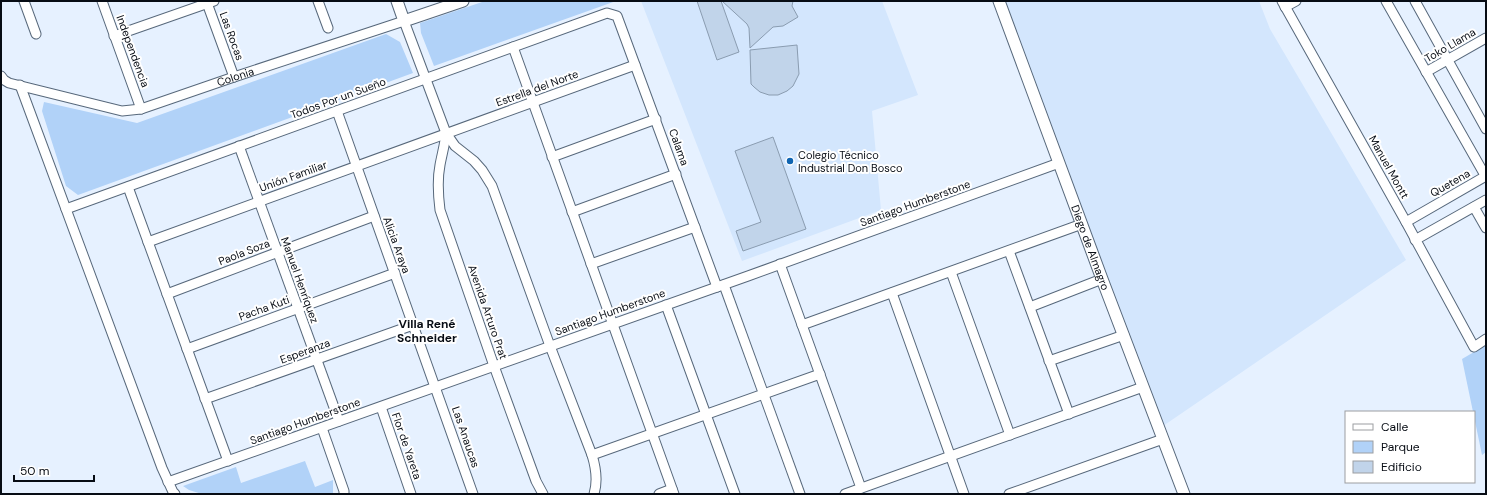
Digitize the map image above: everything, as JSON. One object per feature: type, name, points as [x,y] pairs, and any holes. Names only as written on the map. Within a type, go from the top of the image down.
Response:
[{"type":"street","points":[[24,1],[36,34]]},
{"type":"street","name":"Independencia","points":[[102,1],[141,109]]},
{"type":"street","points":[[318,1],[328,28]]},
{"type":"street","points":[[397,1],[404,21]]},
{"type":"street","name":"Colonia","points":[[3,78],[20,85],[122,111],[141,109],[463,1]]},
{"type":"street","name":"Diego de Almagro","points":[[999,1],[1102,279],[1184,494]]},
{"type":"street","points":[[1284,4],[1296,1]]},
{"type":"street","points":[[1386,1],[1486,176]]},
{"type":"street","points":[[1415,1],[1486,129]]},
{"type":"street","points":[[114,36],[211,2]]},
{"type":"street","name":"Las Rocas","points":[[211,2],[234,77]]},
{"type":"street","name":"Manuel Montt","points":[[1284,4],[1474,347],[1486,340]]},
{"type":"street","name":"Todos Por un Sueño","points":[[66,209],[607,13],[617,16]]},
{"type":"street","name":"Calama","points":[[617,16],[695,227],[764,394],[800,494]]},
{"type":"street","name":"Avenida Arturo Prat","points":[[404,21],[446,133],[456,146],[482,170],[492,186],[550,346],[592,455],[596,469],[596,487],[594,494]]},
{"type":"street","name":"Toko Llama","points":[[1426,72],[1486,38]]},
{"type":"street","points":[[513,47],[673,492],[659,494]]},
{"type":"street","name":"Estrella del Norte","points":[[446,133],[635,65]]},
{"type":"street","points":[[20,85],[168,482],[175,494]]},
{"type":"street","name":"Alicia Araya","points":[[337,111],[436,387]]},
{"type":"street","points":[[552,156],[656,119]]},
{"type":"street","name":"Avenida Arturo Prat","points":[[446,133],[445,148],[440,165],[437,188],[440,210],[494,366],[536,481],[543,494]]},
{"type":"street","name":"Unión Familiar","points":[[148,242],[446,133]]},
{"type":"street","name":"Manuel Henríquez","points":[[239,146],[339,422]]},
{"type":"street","name":"Santiago Humberstone","points":[[168,482],[720,286],[1059,163]]},
{"type":"street","points":[[572,212],[676,174]]},
{"type":"street","name":"Quetena","points":[[1406,222],[1486,176]]},
{"type":"street","points":[[128,186],[228,461]]},
{"type":"street","points":[[1415,240],[1486,200]]},
{"type":"street","points":[[1474,207],[1486,228]]},
{"type":"street","name":"Paola Soza","points":[[167,294],[374,216]]},
{"type":"street","points":[[802,325],[1082,224]]},
{"type":"street","points":[[591,264],[695,227]]},
{"type":"street","points":[[1009,251],[1069,414]]},
{"type":"street","points":[[780,264],[861,488]]},
{"type":"street","points":[[951,272],[1010,435]]},
{"type":"street","name":"Pacha Kuti","points":[[187,349],[395,273]]},
{"type":"street","points":[[1030,307],[1102,279]]},
{"type":"street","points":[[892,293],[964,494]]},
{"type":"street","points":[[666,305],[735,494]]},
{"type":"street","name":"Esperanza","points":[[205,399],[413,325]]},
{"type":"street","points":[[1049,361],[1124,335]]},
{"type":"street","points":[[592,455],[820,374]]},
{"type":"street","name":"Las Anaucas","points":[[436,387],[473,494]]},
{"type":"street","points":[[845,494],[1143,387]]},
{"type":"street","name":"Flor de Yareta","points":[[381,407],[411,494]]},
{"type":"street","points":[[322,428],[344,490],[344,494]]},
{"type":"street","points":[[1009,494],[1163,439]]},
{"type":"shaded area","name":"Colegio Técnico Industrial Don Bosco","points":[[641,1],[882,1],[918,95],[872,111],[881,210],[742,261]]},
{"type":"shaded area","points":[[1003,1],[1259,1],[1270,29],[1406,260],[1163,426]]},
{"type":"green space","points":[[485,1],[616,1],[434,66],[421,33],[420,23]]},
{"type":"green space","points":[[386,34],[400,42],[413,73],[78,195],[66,186],[42,111],[44,102],[137,123]]},
{"type":"green space","points":[[1486,345],[1486,452],[1482,455],[1475,421],[1475,411],[1473,411],[1462,359]]},
{"type":"green space","points":[[305,461],[315,487],[333,480],[333,494],[202,494],[189,490],[183,486],[236,467],[241,483]]},
{"type":"building","points":[[697,1],[721,1],[739,52],[717,60]]},
{"type":"building","points":[[722,1],[793,1],[792,6],[798,17],[783,26],[773,27],[750,48],[749,28],[747,24]]},
{"type":"building","points":[[797,45],[799,74],[793,86],[787,91],[778,95],[769,95],[760,92],[751,84],[750,50]]},
{"type":"building","points":[[773,137],[806,229],[743,251],[736,231],[761,222],[735,151]]},
{"type":"place","name":"Colegio Técnico Industrial Don Bosco","points":[[790,161]]},
{"type":"district","name":"Villa René Schneider","points":[[427,331]]}]
